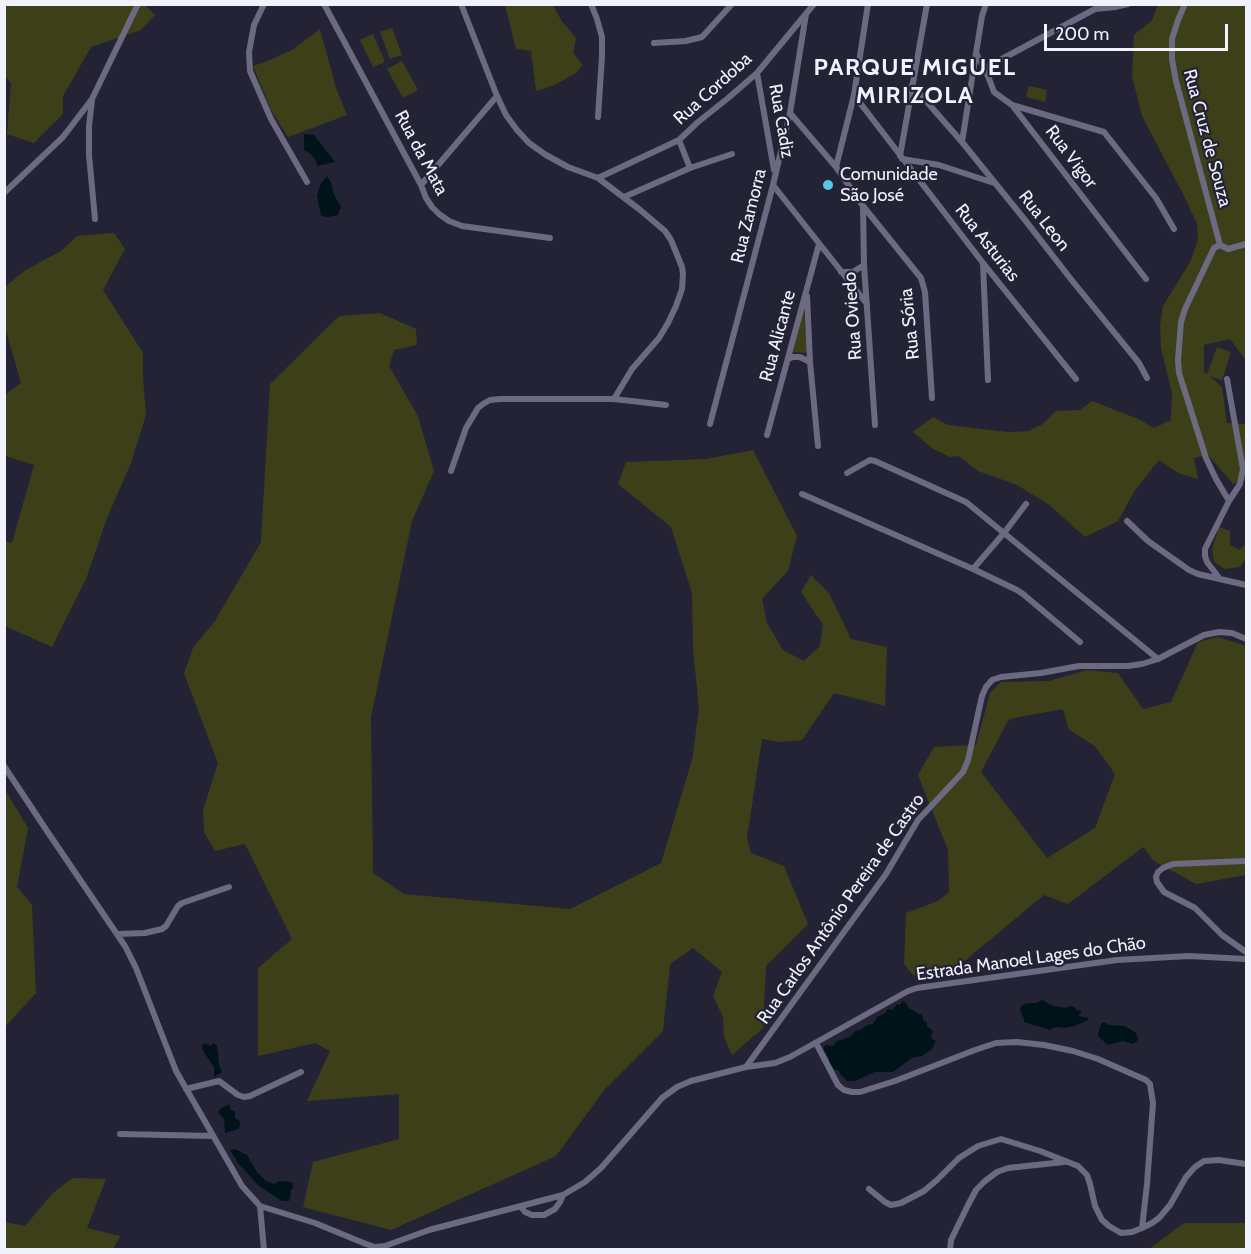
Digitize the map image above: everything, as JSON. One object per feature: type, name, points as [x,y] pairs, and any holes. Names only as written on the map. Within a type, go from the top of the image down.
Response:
[{"type":"street","points":[[4,193],[63,136],[93,99],[138,4]]},
{"type":"street","points":[[264,4],[254,25],[249,52],[250,71],[271,119],[307,182]]},
{"type":"street","name":"Rua da Mata","points":[[324,4],[432,207],[456,224],[475,229],[550,238]]},
{"type":"street","points":[[461,4],[497,96],[506,115],[517,130],[529,143],[546,155],[568,167],[598,178],[624,197],[669,235],[682,267],[682,289],[668,323],[659,338],[632,369],[614,399]]},
{"type":"street","points":[[591,4],[602,37],[598,117]]},
{"type":"street","points":[[654,43],[702,38],[732,4]]},
{"type":"street","name":"Rua Cordoba","points":[[598,178],[679,140],[757,73],[813,4]]},
{"type":"street","points":[[836,167],[854,95],[868,4]]},
{"type":"street","points":[[927,4],[901,158],[939,165],[995,183]]},
{"type":"street","points":[[962,142],[982,16],[986,4]]},
{"type":"street","points":[[985,68],[1095,7],[1115,7],[1128,4]]},
{"type":"street","name":"Rua Cruz de Souza","points":[[1185,4],[1172,39],[1172,60],[1220,245]]},
{"type":"street","name":"Rua Zamorra","points":[[710,424],[790,113],[806,14]]},
{"type":"street","name":"Rua Vigor","points":[[976,53],[985,68],[994,92],[1012,105],[1146,279]]},
{"type":"street","name":"Rua Cadiz","points":[[757,73],[775,174]]},
{"type":"street","name":"Rua Leon","points":[[912,85],[1025,220],[1139,363],[1147,378]]},
{"type":"street","name":"Rua Asturias","points":[[854,95],[983,263],[1076,379]]},
{"type":"street","points":[[422,185],[497,96]]},
{"type":"street","points":[[93,99],[89,126],[89,154],[95,219]]},
{"type":"street","points":[[1012,105],[1104,132],[1156,198],[1174,229]]},
{"type":"street","name":"Rua Sória","points":[[790,113],[836,167],[863,206],[921,278],[925,292],[932,398]]},
{"type":"street","points":[[679,140],[690,168]]},
{"type":"street","points":[[624,197],[690,168],[732,154]]},
{"type":"street","points":[[773,185],[867,304]]},
{"type":"street","name":"Rua Oviedo","points":[[863,206],[864,265],[875,424]]},
{"type":"street","name":"Rua Alicante","points":[[767,435],[819,244]]},
{"type":"street","points":[[1229,501],[1206,458],[1179,373],[1178,360],[1181,322],[1185,309],[1214,248],[1220,245],[1228,249],[1246,244]]},
{"type":"street","points":[[983,263],[987,380]]},
{"type":"street","points":[[841,273],[853,272],[864,265]]},
{"type":"street","points":[[807,289],[810,362],[818,446]]},
{"type":"street","points":[[788,359],[800,357],[810,362]]},
{"type":"street","points":[[1220,579],[1207,562],[1205,549],[1240,484],[1243,469],[1227,379]]},
{"type":"street","points":[[451,471],[466,428],[478,408],[490,400],[614,399],[666,405]]},
{"type":"street","points":[[847,473],[870,460],[875,461],[966,502],[1158,659]]},
{"type":"street","points":[[802,494],[973,569],[1023,594],[1080,642]]},
{"type":"street","points":[[973,569],[1026,504]]},
{"type":"street","points":[[1127,521],[1179,565],[1198,574],[1246,585]]},
{"type":"street","name":"Rua Carlos Antônio Pereira de Castro","points":[[746,1067],[886,874],[918,820],[963,772],[968,760],[982,696],[992,680],[1079,666],[1142,664],[1158,659],[1204,635],[1219,632],[1232,633],[1246,639]]},
{"type":"street","points":[[4,766],[118,934],[136,968],[176,1071],[242,1186],[260,1206],[264,1250]]},
{"type":"street","points":[[1246,861],[1173,864],[1163,868],[1156,877],[1164,892],[1195,908],[1222,935],[1246,952]]},
{"type":"street","points":[[118,934],[145,933],[162,929],[182,903],[229,887]]},
{"type":"street","name":"Estrada Manoel Lages do Chão","points":[[260,1206],[315,1223],[375,1247],[385,1246],[429,1230],[563,1195],[585,1182],[601,1168],[662,1098],[677,1087],[691,1081],[790,1058],[897,996],[917,988],[1117,960],[1189,956],[1246,959]]},
{"type":"street","points":[[816,1043],[838,1085],[852,1092],[860,1092],[895,1081],[975,1050],[996,1044],[1017,1042],[1073,1051],[1146,1080],[1150,1084],[1153,1103],[1142,1228]]},
{"type":"street","points":[[186,1089],[219,1081],[244,1097],[301,1072]]},
{"type":"street","points":[[120,1134],[213,1136]]},
{"type":"street","points":[[869,1189],[891,1205],[901,1203],[924,1191],[959,1158],[978,1146],[1001,1139],[1078,1166],[1087,1175],[1095,1206],[1102,1220],[1121,1233],[1132,1232],[1159,1218],[1170,1205],[1186,1177],[1204,1161],[1219,1160],[1246,1164]]},
{"type":"street","points":[[950,1250],[951,1240],[976,1190],[997,1172],[1008,1168],[1068,1162]]},
{"type":"street","points":[[520,1207],[532,1215],[544,1215],[555,1209],[563,1195]]},
{"type":"green space","points":[[5,5],[145,5],[155,15],[141,30],[91,47],[63,96],[63,114],[34,143],[7,134],[11,84],[5,75]]},
{"type":"green space","points":[[505,5],[553,5],[561,20],[576,38],[573,53],[583,65],[576,73],[555,85],[536,91],[531,51],[516,49]]},
{"type":"green space","points":[[1158,5],[1246,5],[1246,361],[1230,339],[1204,345],[1204,372],[1207,374],[1217,347],[1231,352],[1222,380],[1210,376],[1222,387],[1227,423],[1246,424],[1246,479],[1233,484],[1208,455],[1194,458],[1198,479],[1180,474],[1159,460],[1135,490],[1118,521],[1085,537],[1048,504],[1017,485],[978,471],[959,456],[950,457],[933,449],[913,432],[933,417],[948,425],[1008,432],[1028,431],[1043,424],[1056,411],[1080,410],[1092,401],[1138,419],[1154,428],[1171,420],[1172,393],[1161,348],[1160,325],[1163,306],[1190,262],[1198,240],[1197,224],[1142,116],[1132,76],[1134,35],[1152,20]]},
{"type":"green space","points":[[392,28],[402,55],[390,59],[380,32]]},
{"type":"green space","points":[[320,29],[336,88],[347,115],[288,137],[271,110],[253,66],[292,50]]},
{"type":"green space","points":[[373,34],[385,62],[373,67],[360,40]]},
{"type":"green space","points":[[402,61],[418,90],[403,98],[387,69]]},
{"type":"green space","points":[[1029,86],[1047,90],[1045,102],[1026,97]]},
{"type":"green space","points":[[114,233],[125,249],[103,290],[143,353],[146,415],[131,463],[107,518],[86,579],[52,647],[5,626],[5,541],[12,543],[34,465],[5,456],[5,395],[21,383],[5,327],[5,287],[24,271],[61,251],[77,236]]},
{"type":"green space","points":[[804,309],[807,353],[793,352]]},
{"type":"green space","points":[[380,313],[416,329],[417,345],[394,350],[389,366],[418,416],[434,471],[412,521],[371,717],[373,873],[404,894],[570,909],[661,863],[692,760],[699,708],[693,650],[692,593],[671,527],[618,484],[626,462],[706,459],[753,450],[797,536],[788,571],[762,599],[767,623],[783,650],[804,661],[820,646],[823,625],[801,592],[811,575],[829,593],[851,639],[887,647],[885,706],[834,693],[802,740],[780,742],[762,739],[747,838],[751,853],[784,866],[808,924],[766,966],[763,1028],[732,1055],[724,1037],[723,1017],[713,996],[722,972],[693,948],[670,964],[663,1031],[605,1089],[556,1156],[391,1230],[303,1207],[313,1162],[399,1139],[399,1094],[307,1101],[330,1051],[315,1043],[258,1056],[258,968],[292,939],[245,844],[215,851],[204,832],[203,810],[218,763],[184,673],[193,648],[215,621],[261,542],[270,384],[339,316]]},
{"type":"green space","points":[[1219,527],[1230,531],[1230,545],[1239,550],[1246,546],[1246,558],[1240,567],[1225,569],[1214,562],[1212,549]]},
{"type":"green space","points":[[1218,637],[1246,646],[1246,875],[1196,884],[1154,861],[1143,847],[1068,904],[1044,895],[949,974],[913,975],[904,964],[906,913],[938,901],[949,892],[948,850],[918,775],[934,747],[976,745],[990,693],[1001,682],[1049,681],[1087,670],[1118,673],[1143,709],[1171,702],[1198,642]],"holes":[[[1063,709],[1069,730],[1095,746],[1115,774],[1095,828],[1047,858],[981,772],[1009,719]]]},
{"type":"green space","points":[[4,788],[28,828],[17,887],[32,905],[36,993],[5,1027]]},
{"type":"green space","points":[[72,1178],[106,1179],[87,1228],[120,1236],[113,1249],[5,1249],[5,1222],[25,1226],[52,1194]]},
{"type":"green space","points":[[1184,1223],[1246,1223],[1246,1249],[1149,1249]]},
{"type":"shaded area","points":[[304,134],[314,135],[335,162],[317,166],[311,154],[304,150]]},
{"type":"shaded area","points":[[327,176],[341,207],[338,215],[328,217],[321,216],[317,196],[321,183]]},
{"type":"shaded area","points":[[1042,1000],[1065,1008],[1071,1006],[1080,1010],[1082,1013],[1079,1016],[1089,1018],[1075,1026],[1050,1030],[1024,1022],[1020,1010],[1022,1005]]},
{"type":"shaded area","points":[[902,1001],[909,1008],[922,1014],[923,1020],[933,1031],[931,1036],[936,1041],[932,1049],[922,1056],[912,1058],[893,1072],[875,1072],[855,1081],[847,1081],[829,1062],[824,1047],[833,1046],[837,1041],[850,1037],[855,1031],[873,1024],[877,1017],[888,1009],[892,1010],[897,1004],[900,1005]]},
{"type":"shaded area","points":[[1104,1022],[1109,1025],[1125,1026],[1136,1033],[1138,1040],[1133,1044],[1123,1041],[1108,1045],[1098,1034]]},
{"type":"shaded area","points":[[205,1043],[210,1046],[214,1043],[217,1046],[222,1072],[214,1077],[214,1067],[203,1051],[202,1045]]},
{"type":"shaded area","points":[[229,1104],[240,1124],[239,1129],[225,1133],[224,1119],[218,1112]]},
{"type":"shaded area","points":[[235,1149],[247,1155],[257,1172],[266,1181],[274,1184],[279,1181],[292,1182],[293,1188],[290,1191],[289,1201],[282,1201],[259,1186],[238,1163],[230,1150]]},
{"type":"place","name":"Comunidade São José","points":[[828,185]]},
{"type":"district","name":"PARQUE MIGUEL MIRIZOLA","points":[[915,82]]}]
